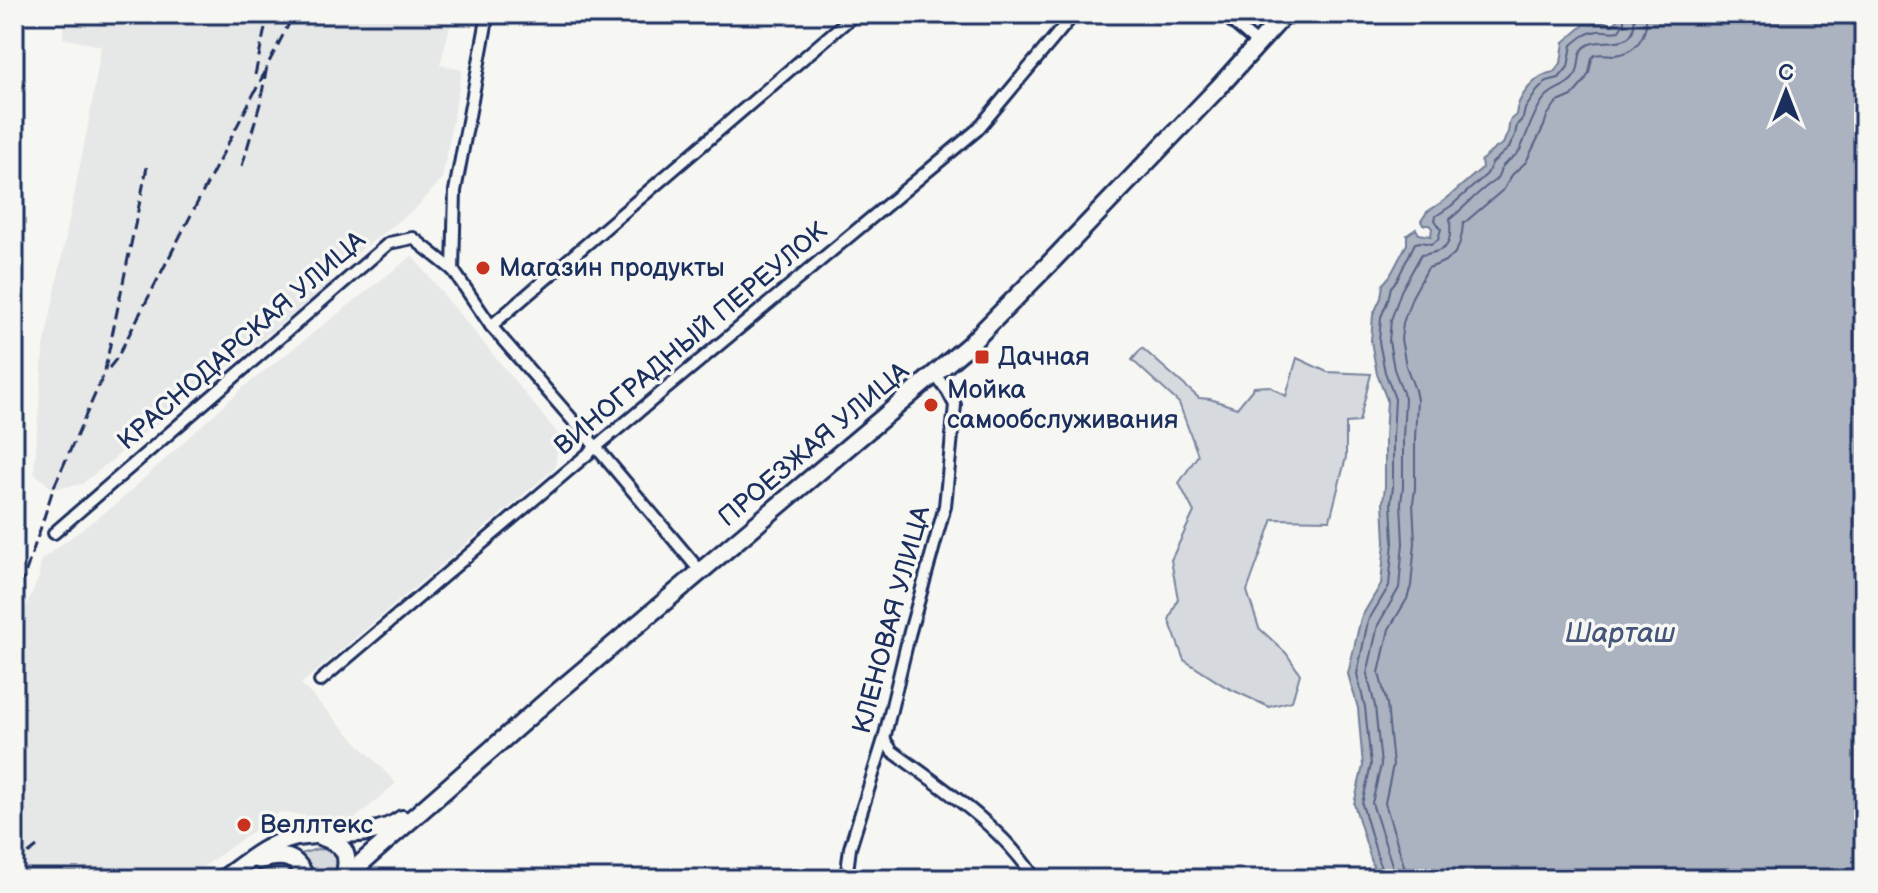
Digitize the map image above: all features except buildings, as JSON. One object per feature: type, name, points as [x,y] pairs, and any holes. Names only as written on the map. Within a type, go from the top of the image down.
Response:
[{"type":"main road","name":"ПРОЕЗЖАЯ УЛИЦА","points":[[344,878],[548,700],[969,345],[1285,14]]},
{"type":"main road","points":[[223,879],[260,852],[287,840],[381,830],[428,805]]},
{"type":"main road","points":[[315,835],[343,848],[348,866],[344,878]]},
{"type":"main road","points":[[238,868],[261,859],[281,856],[293,859],[300,865],[306,879]]},
{"type":"street","points":[[488,14],[455,191],[453,270],[491,326],[701,572]]},
{"type":"street","points":[[491,326],[855,14]]},
{"type":"street","name":"ВИНОГРАДНЫЙ ПЕРЕУЛОК","points":[[320,681],[977,130],[1074,14]]},
{"type":"street","points":[[1223,14],[1258,44]]},
{"type":"street","name":"КРАСНОДАРСКАЯ УЛИЦА","points":[[54,533],[389,243],[413,238],[453,270]]},
{"type":"street","name":"КЛЕНОВАЯ УЛИЦА","points":[[846,879],[850,848],[884,739],[945,506],[955,405],[934,374]]},
{"type":"street","points":[[884,739],[892,751],[967,806],[1019,855],[1031,878]]},
{"type":"shaded area","points":[[64,14],[453,14],[440,65],[462,70],[442,179],[416,208],[330,274],[332,283],[82,484],[53,489],[34,473],[43,352],[101,46],[63,38]]},
{"type":"shaded area","points":[[412,256],[559,435],[555,468],[301,684],[396,783],[351,822],[280,812],[186,879],[14,879],[14,634],[39,577],[41,560],[116,504],[244,387]]},
{"type":"shaded area","points":[[1142,348],[1199,398],[1237,408],[1254,387],[1269,386],[1286,396],[1297,358],[1327,372],[1371,374],[1359,422],[1346,423],[1346,457],[1330,520],[1273,519],[1247,591],[1259,628],[1286,653],[1300,674],[1292,701],[1269,707],[1226,687],[1184,660],[1169,620],[1178,599],[1171,560],[1194,512],[1179,483],[1198,455],[1179,403],[1132,360]]},
{"type":"shaded area","points":[[317,849],[330,850],[339,856],[340,866],[330,879],[312,879],[300,854]]},
{"type":"shaded area","points":[[282,863],[298,879],[243,879],[267,866]]},
{"type":"water","name":"Шарташ","points":[[1603,14],[1605,22],[1612,25],[1617,21],[1614,14],[1864,14],[1864,879],[1377,879],[1354,804],[1363,766],[1358,708],[1348,674],[1361,618],[1381,584],[1385,542],[1383,502],[1387,400],[1377,374],[1371,341],[1373,315],[1383,284],[1407,244],[1407,235],[1416,229],[1419,234],[1431,236],[1432,228],[1421,221],[1427,212],[1482,168],[1481,161],[1503,144],[1510,120],[1516,115],[1524,94],[1534,82],[1554,72],[1561,63],[1564,42],[1585,24],[1593,25],[1593,16]]},
{"type":"railway","points":[[255,75],[268,14]]},
{"type":"railway","points":[[242,166],[260,104],[267,66],[294,14]]},
{"type":"railway","points":[[109,368],[117,358],[265,72]]},
{"type":"railway","points":[[14,606],[53,489],[104,374],[147,167]]},
{"type":"railway","points":[[14,865],[37,847]]},
{"type":"place","name":"Магазин продукты","points":[[483,268]]},
{"type":"place","name":"Дачная","points":[[982,357]]},
{"type":"place","name":"Мойка самообслуживания","points":[[931,405]]},
{"type":"place","name":"Веллтекс","points":[[244,825]]}]
